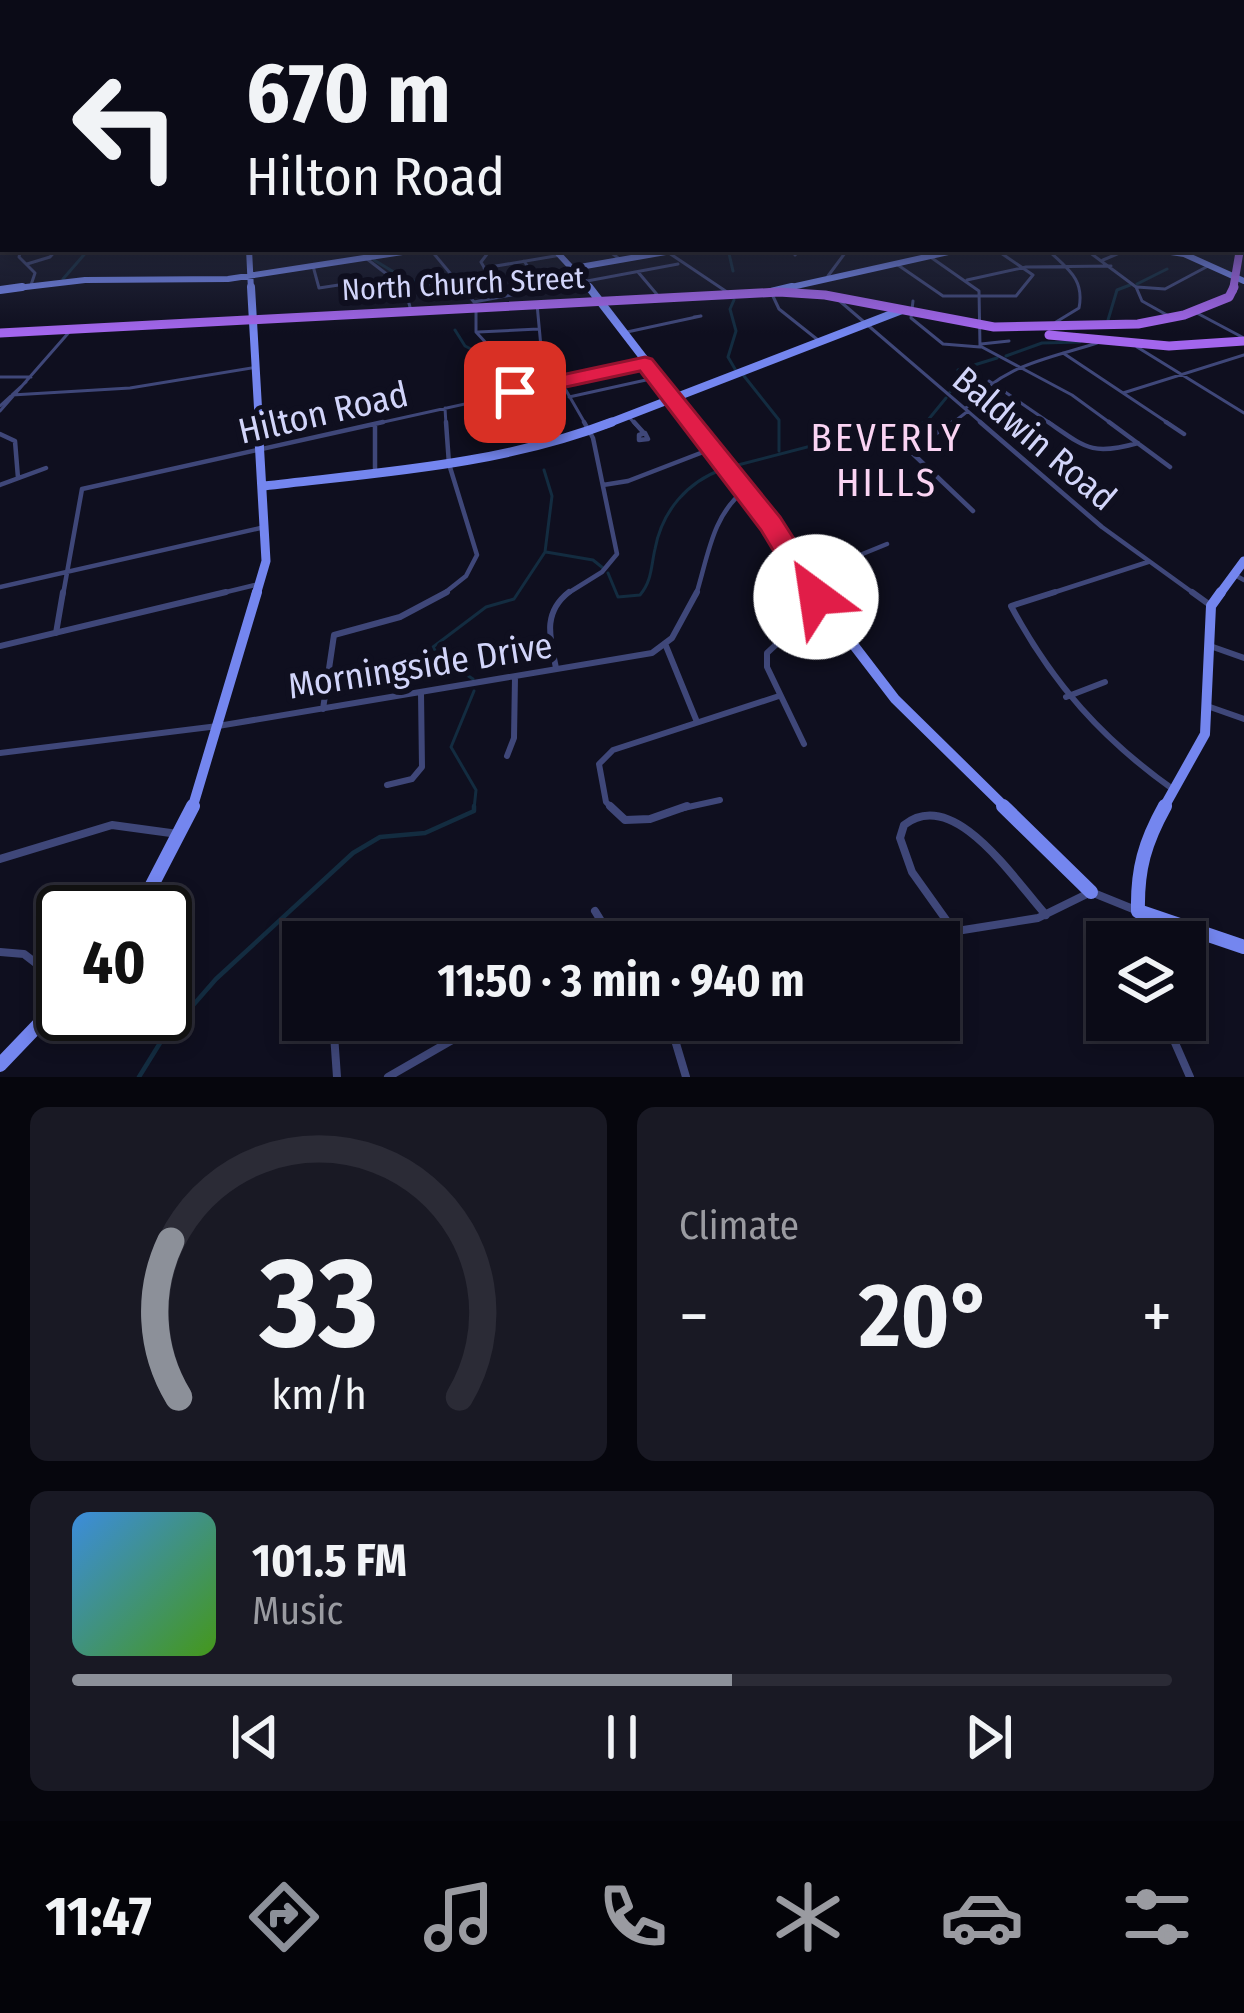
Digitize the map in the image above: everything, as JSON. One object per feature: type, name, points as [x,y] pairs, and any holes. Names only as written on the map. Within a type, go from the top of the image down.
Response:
[{"type":"main road","name":"North Church Street","points":[[0,333],[786,289],[909,308],[980,326],[1108,326],[1195,311],[1228,297],[1241,276]]},
{"type":"main road","points":[[994,327],[1131,343],[1195,346],[1244,340]]},
{"type":"street","points":[[20,252],[19,257],[34,273],[31,285]]},
{"type":"street","points":[[27,265],[54,252]]},
{"type":"street","points":[[154,885],[183,835],[267,553],[249,252]]},
{"type":"street","points":[[423,252],[475,305],[476,332],[501,361],[547,447]]},
{"type":"street","points":[[488,252],[481,260],[501,297]]},
{"type":"street","points":[[484,268],[558,252],[746,490],[836,625],[908,714],[1091,892],[1244,947]]},
{"type":"street","points":[[610,252],[621,260]]},
{"type":"street","points":[[574,268],[656,252]]},
{"type":"street","points":[[667,252],[678,264],[711,278],[730,294]]},
{"type":"street","points":[[795,255],[798,252]]},
{"type":"street","points":[[828,276],[846,252]]},
{"type":"street","points":[[923,252],[967,280],[981,299],[981,345]]},
{"type":"street","points":[[786,289],[948,252]]},
{"type":"street","points":[[895,263],[939,295],[981,299],[1019,295],[1034,278],[1026,267],[1000,252]]},
{"type":"street","points":[[1048,328],[1080,306],[1082,284],[1051,252]]},
{"type":"street","points":[[1090,252],[1136,287],[1142,301],[1172,318]]},
{"type":"street","points":[[1103,260],[1123,252]]},
{"type":"street","points":[[1181,252],[1241,276]]},
{"type":"street","points":[[0,290],[249,276],[368,255],[407,292],[412,311]]},
{"type":"street","points":[[524,261],[543,290]]},
{"type":"street","points":[[475,305],[678,264]]},
{"type":"street","points":[[313,266],[321,288],[391,277]]},
{"type":"street","points":[[967,280],[1026,267],[1111,266]]},
{"type":"street","points":[[1136,287],[1163,289],[1210,266]]},
{"type":"street","points":[[638,272],[659,298]]},
{"type":"street","points":[[771,292],[779,309],[818,340]]},
{"type":"street","name":"Baldwin Road","points":[[835,297],[1148,562],[1211,606]]},
{"type":"street","points":[[537,304],[543,351],[590,431],[616,558],[552,609],[549,628],[556,670]]},
{"type":"street","points":[[880,316],[890,308]]},
{"type":"street","points":[[264,486],[547,447],[909,308],[911,318],[943,344],[1009,341]]},
{"type":"street","points":[[1195,311],[1244,340]]},
{"type":"street","points":[[622,333],[694,317]]},
{"type":"street","points":[[1108,326],[1244,413]]},
{"type":"street","points":[[0,409],[72,329]]},
{"type":"street","points":[[476,332],[538,329]]},
{"type":"street","points":[[973,511],[910,451],[936,442],[989,382],[1096,343]]},
{"type":"street","points":[[981,345],[1072,395],[1170,467]]},
{"type":"street","points":[[501,361],[543,351]]},
{"type":"street","points":[[1063,353],[1184,434]]},
{"type":"street","points":[[1122,393],[1244,355]]},
{"type":"street","name":"Hilton Road","points":[[65,572],[82,489],[645,364]]},
{"type":"street","points":[[15,394],[130,388],[259,367]]},
{"type":"street","points":[[0,377],[34,375]]},
{"type":"street","points":[[569,397],[656,378]]},
{"type":"street","points":[[989,382],[1088,449],[1106,452],[1138,443]]},
{"type":"street","points":[[323,709],[334,635],[400,617],[467,576],[476,565],[449,464],[445,408]]},
{"type":"street","points":[[628,416],[643,432]]},
{"type":"street","points":[[375,424],[375,473]]},
{"type":"street","points":[[0,434],[15,441],[18,478]]},
{"type":"street","points":[[603,485],[635,479],[711,449]]},
{"type":"street","points":[[0,485],[46,468]]},
{"type":"street","points":[[697,722],[666,646],[681,632],[722,509],[746,490]]},
{"type":"street","points":[[0,587],[265,527]]},
{"type":"street","points":[[795,562],[860,555],[887,544]]},
{"type":"street","points":[[1139,921],[1140,854],[1198,752],[1209,706],[1211,606],[1239,577],[1244,561]]},
{"type":"street","points":[[1148,562],[1012,605],[1044,670],[1066,697],[1109,742],[1174,790]]},
{"type":"street","points":[[56,633],[65,572]]},
{"type":"street","points":[[0,646],[261,584]]},
{"type":"street","points":[[804,744],[766,662],[769,649],[781,640],[836,625]]},
{"type":"street","points":[[1208,645],[1244,658]]},
{"type":"street","name":"Morningside Drive","points":[[0,754],[323,709],[644,656],[666,646]]},
{"type":"street","points":[[507,756],[514,737],[515,677]]},
{"type":"street","points":[[1066,697],[1105,682]]},
{"type":"street","points":[[387,785],[412,779],[422,767],[421,693]]},
{"type":"street","points":[[721,800],[632,822],[614,813],[598,768],[608,752],[779,696]]},
{"type":"street","points":[[1209,706],[1244,719]]},
{"type":"street","points":[[947,921],[904,861],[902,830],[908,819],[922,812],[952,817],[963,824],[1046,915]]},
{"type":"street","points":[[0,859],[112,825],[183,835]]},
{"type":"street","points":[[960,930],[1046,915],[1091,892]]},
{"type":"street","points":[[595,910],[602,921]]},
{"type":"street","points":[[0,952],[24,954],[36,963]]},
{"type":"street","points":[[0,1065],[36,1027]]},
{"type":"street","points":[[334,1041],[337,1077]]},
{"type":"street","points":[[388,1077],[451,1041]]},
{"type":"street","points":[[675,1041],[686,1077]]},
{"type":"street","points":[[1174,1041],[1190,1077]]},
{"type":"waterway","points":[[63,279],[86,252]]},
{"type":"waterway","points":[[729,252],[733,271]]},
{"type":"waterway","points":[[374,260],[407,280],[436,285]]},
{"type":"waterway","points":[[1137,284],[1167,269]]},
{"type":"waterway","points":[[1108,320],[1117,290],[1130,285]]},
{"type":"waterway","points":[[734,300],[730,309],[736,331],[728,357],[735,369]]},
{"type":"waterway","points":[[455,330],[465,346],[487,357]]},
{"type":"waterway","points":[[1006,356],[1042,343],[1080,342]]},
{"type":"waterway","points":[[950,392],[960,381],[958,370],[997,358]]},
{"type":"waterway","points":[[487,395],[486,384],[498,369],[489,360]]},
{"type":"waterway","points":[[744,376],[779,420],[779,451]]},
{"type":"waterway","points":[[734,466],[838,439],[902,434],[928,420],[946,398]]},
{"type":"waterway","points":[[490,401],[506,428],[531,445]]},
{"type":"waterway","points":[[608,573],[618,597],[640,595],[670,510],[698,482],[723,469]]},
{"type":"waterway","points":[[473,679],[439,657],[433,647],[486,607],[514,599],[545,552],[552,496],[544,470]]},
{"type":"waterway","points":[[546,552],[593,560],[603,568]]},
{"type":"waterway","points":[[474,691],[451,747],[476,790],[474,809]]},
{"type":"waterway","points":[[139,1077],[160,1043],[216,979],[353,853],[380,837],[425,833],[474,809]]},
{"type":"district","name":"BEVERLY HILLS","points":[[887,460]]},
{"type":"route","points":[[515,392],[645,364],[771,523],[816,597]]}]
